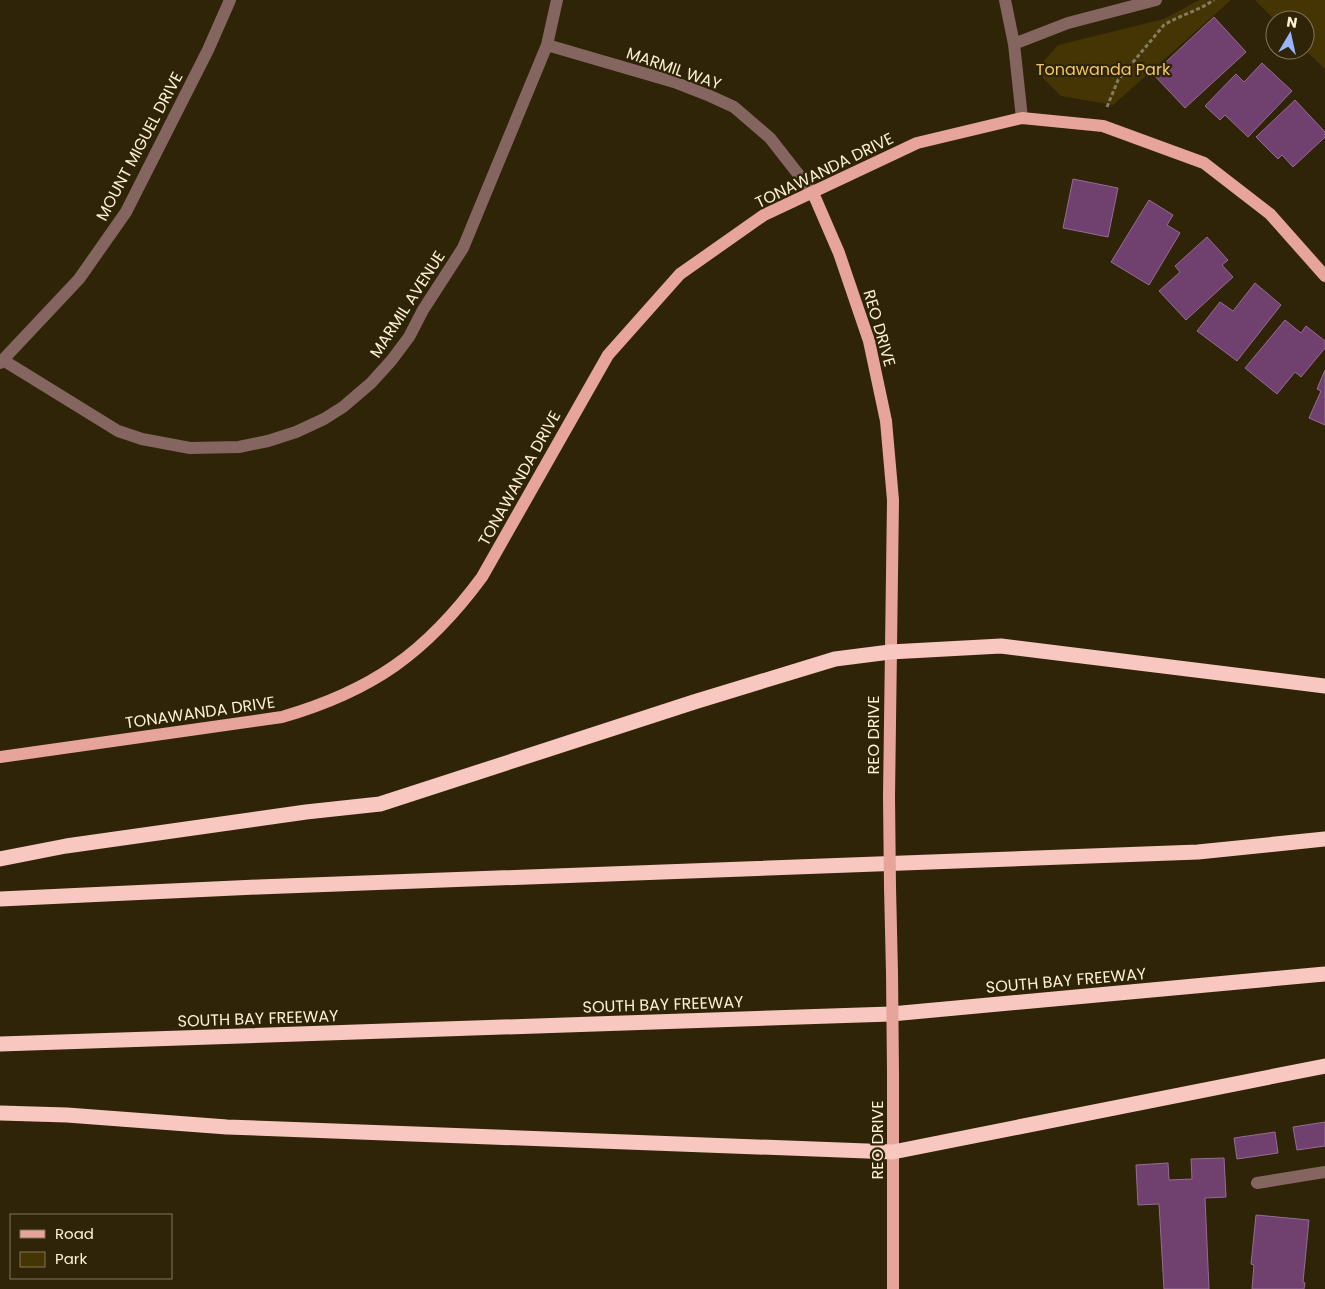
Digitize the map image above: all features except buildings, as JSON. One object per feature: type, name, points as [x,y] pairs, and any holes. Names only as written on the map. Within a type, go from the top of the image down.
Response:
[{"type":"highway","points":[[0,859],[66,846],[306,812],[380,804],[694,702],[835,659],[890,652],[1000,646],[1325,686]]},
{"type":"highway","points":[[0,899],[258,887],[1198,852],[1325,839]]},
{"type":"highway","name":"SOUTH BAY FREEWAY","points":[[0,1044],[892,1014],[1325,974]]},
{"type":"highway","points":[[0,1113],[67,1115],[237,1127],[893,1152],[1325,1066]]},
{"type":"main road","name":"TONAWANDA DRIVE","points":[[0,757],[282,717],[341,697],[395,666],[419,648],[442,626],[463,603],[482,577],[608,355],[680,274],[764,216],[917,144],[1022,118],[1103,126],[1204,163],[1270,214],[1325,276]]},
{"type":"main road","name":"REO DRIVE","points":[[812,193],[839,253],[869,341],[886,421],[893,500],[889,797],[893,1073],[893,1289]]},
{"type":"street","name":"MOUNT MIGUEL DRIVE","points":[[1,361],[79,278],[126,212],[208,50],[230,0]]},
{"type":"street","name":"MARMIL AVENUE","points":[[1,361],[118,431],[165,445],[190,448],[239,447],[268,441],[296,432],[324,419],[372,383],[391,361],[464,248],[547,45],[557,0]]},
{"type":"street","points":[[1005,0],[1014,44],[1022,118]]},
{"type":"street","points":[[1014,44],[1068,23],[1156,0]]},
{"type":"street","name":"MARMIL WAY","points":[[547,45],[674,82],[734,107],[770,138],[812,193]]},
{"type":"street","points":[[1257,1183],[1325,1172]]},
{"type":"path","points":[[1103,126],[1109,102],[1118,80],[1164,25],[1202,8],[1214,0]]},
{"type":"green space","name":"Tonawanda Park","points":[[1199,0],[1231,0],[1113,105],[1061,96],[1043,78],[1043,62],[1058,45],[1164,19]]},
{"type":"green space","points":[[1255,0],[1325,0],[1325,69],[1315,60],[1315,10],[1265,10]]}]
